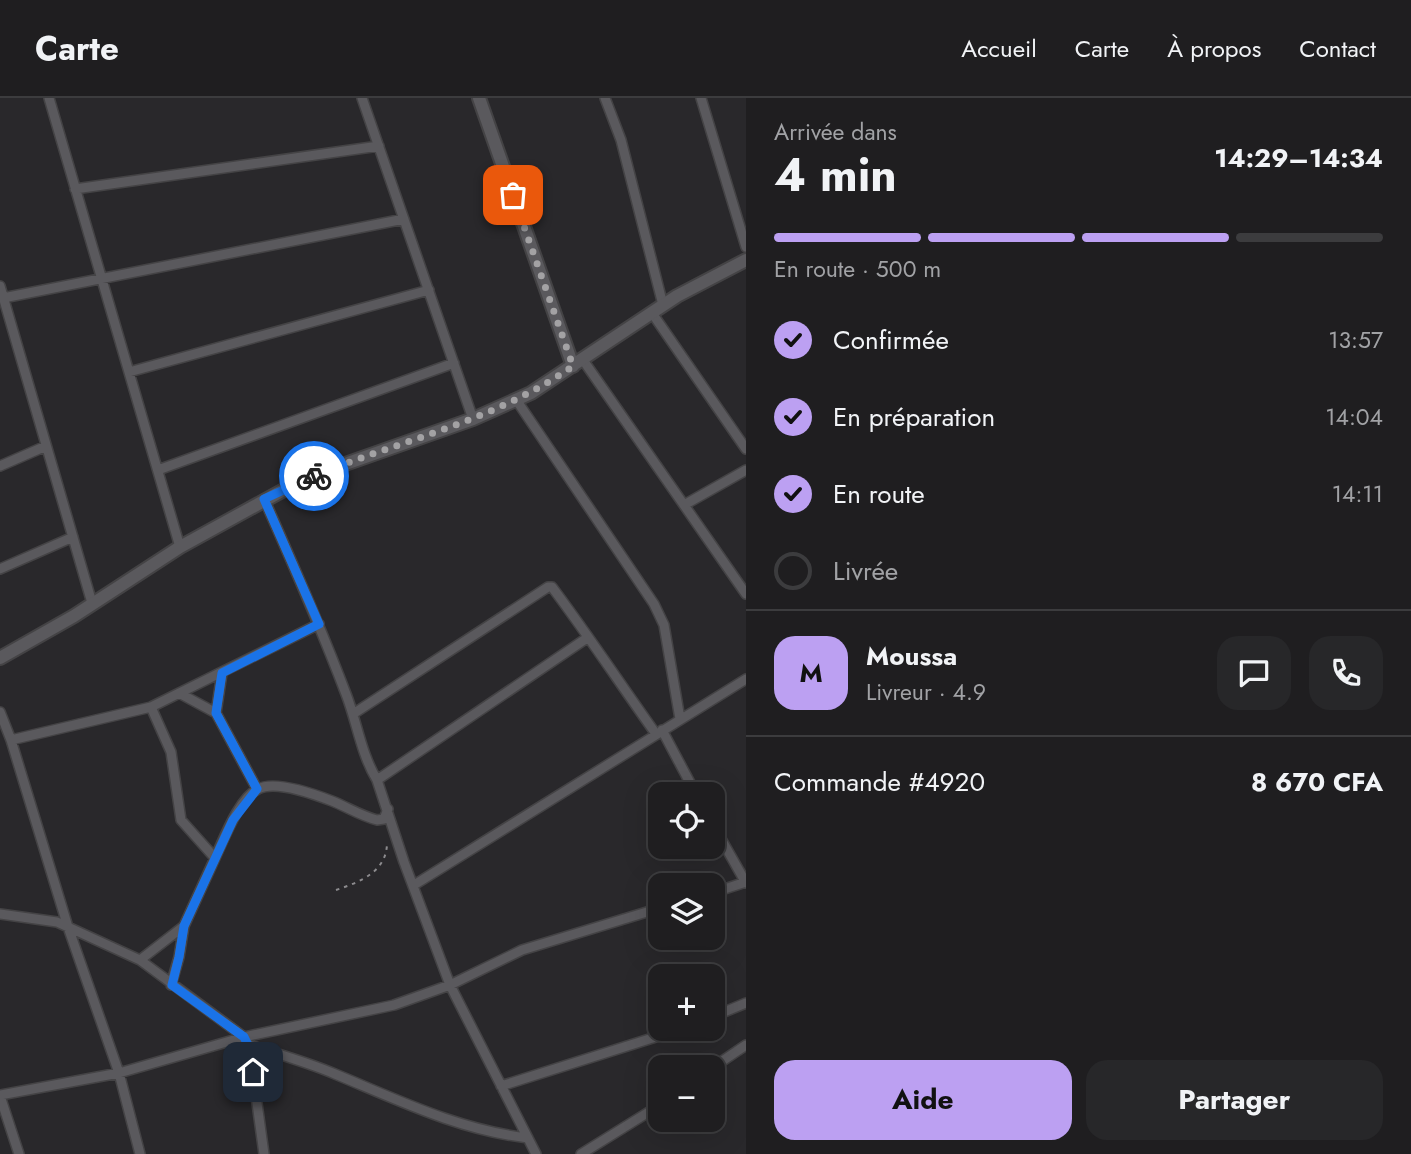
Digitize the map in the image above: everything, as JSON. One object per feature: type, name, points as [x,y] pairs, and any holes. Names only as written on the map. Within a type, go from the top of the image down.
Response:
[{"type":"main road","points":[[479,98],[578,363]]},
{"type":"main road","points":[[0,658],[180,547],[264,499],[331,469],[517,401],[547,384],[658,309],[746,260]]},
{"type":"street","points":[[49,98],[180,547]]},
{"type":"street","points":[[362,98],[473,419]]},
{"type":"street","points":[[605,98],[621,140],[658,309],[746,449]]},
{"type":"street","points":[[701,98],[746,247]]},
{"type":"street","points":[[75,188],[379,146]]},
{"type":"street","points":[[4,298],[404,219]]},
{"type":"street","points":[[0,286],[92,603]]},
{"type":"street","points":[[129,372],[429,290]]},
{"type":"street","points":[[158,470],[454,363]]},
{"type":"street","points":[[578,363],[684,505],[746,594]]},
{"type":"street","points":[[517,401],[654,604],[664,625],[680,719]]},
{"type":"street","points":[[0,466],[46,446]]},
{"type":"street","points":[[684,505],[746,470]]},
{"type":"street","points":[[264,499],[319,624],[353,714],[369,768],[377,780],[388,809],[450,985],[536,1154]]},
{"type":"street","points":[[0,569],[73,537]]},
{"type":"street","points":[[353,714],[544,587],[552,587],[587,638],[603,655],[659,732],[689,782]]},
{"type":"street","points":[[11,740],[151,707],[319,624]]},
{"type":"street","points":[[377,780],[587,638]]},
{"type":"street","points":[[216,713],[222,673]]},
{"type":"street","points":[[414,885],[746,679]]},
{"type":"street","points":[[179,693],[216,713],[257,789]]},
{"type":"street","points":[[151,707],[171,752],[181,820],[215,858]]},
{"type":"street","points":[[0,712],[68,927],[119,1073],[139,1154]]},
{"type":"street","points":[[172,985],[184,926],[233,820],[257,789],[271,785],[299,791],[377,820],[384,819],[388,809]]},
{"type":"street","points":[[725,846],[746,883],[725,889]]},
{"type":"street","points":[[19,1154],[0,1095],[119,1073],[394,1006],[450,985],[522,950],[648,912]]},
{"type":"street","points":[[0,914],[57,922],[140,960],[246,1041],[472,1128],[528,1138]]},
{"type":"street","points":[[140,960],[184,926]]},
{"type":"street","points":[[725,1012],[746,1003]]},
{"type":"street","points":[[501,1086],[648,1039]]},
{"type":"street","points":[[246,1041],[264,1154]]},
{"type":"street","points":[[725,1060],[746,1045]]},
{"type":"street","points":[[581,1154],[648,1112]]},
{"type":"path","points":[[336,890],[373,874],[387,854],[389,833],[394,827]]},
{"type":"way so far","points":[[314,476],[517,401],[573,366],[513,195]]},
{"type":"route","points":[[253,1072],[244,1037],[172,985],[184,926],[233,820],[244,802],[257,789],[216,713],[222,673],[319,624],[264,499],[314,476]]}]
